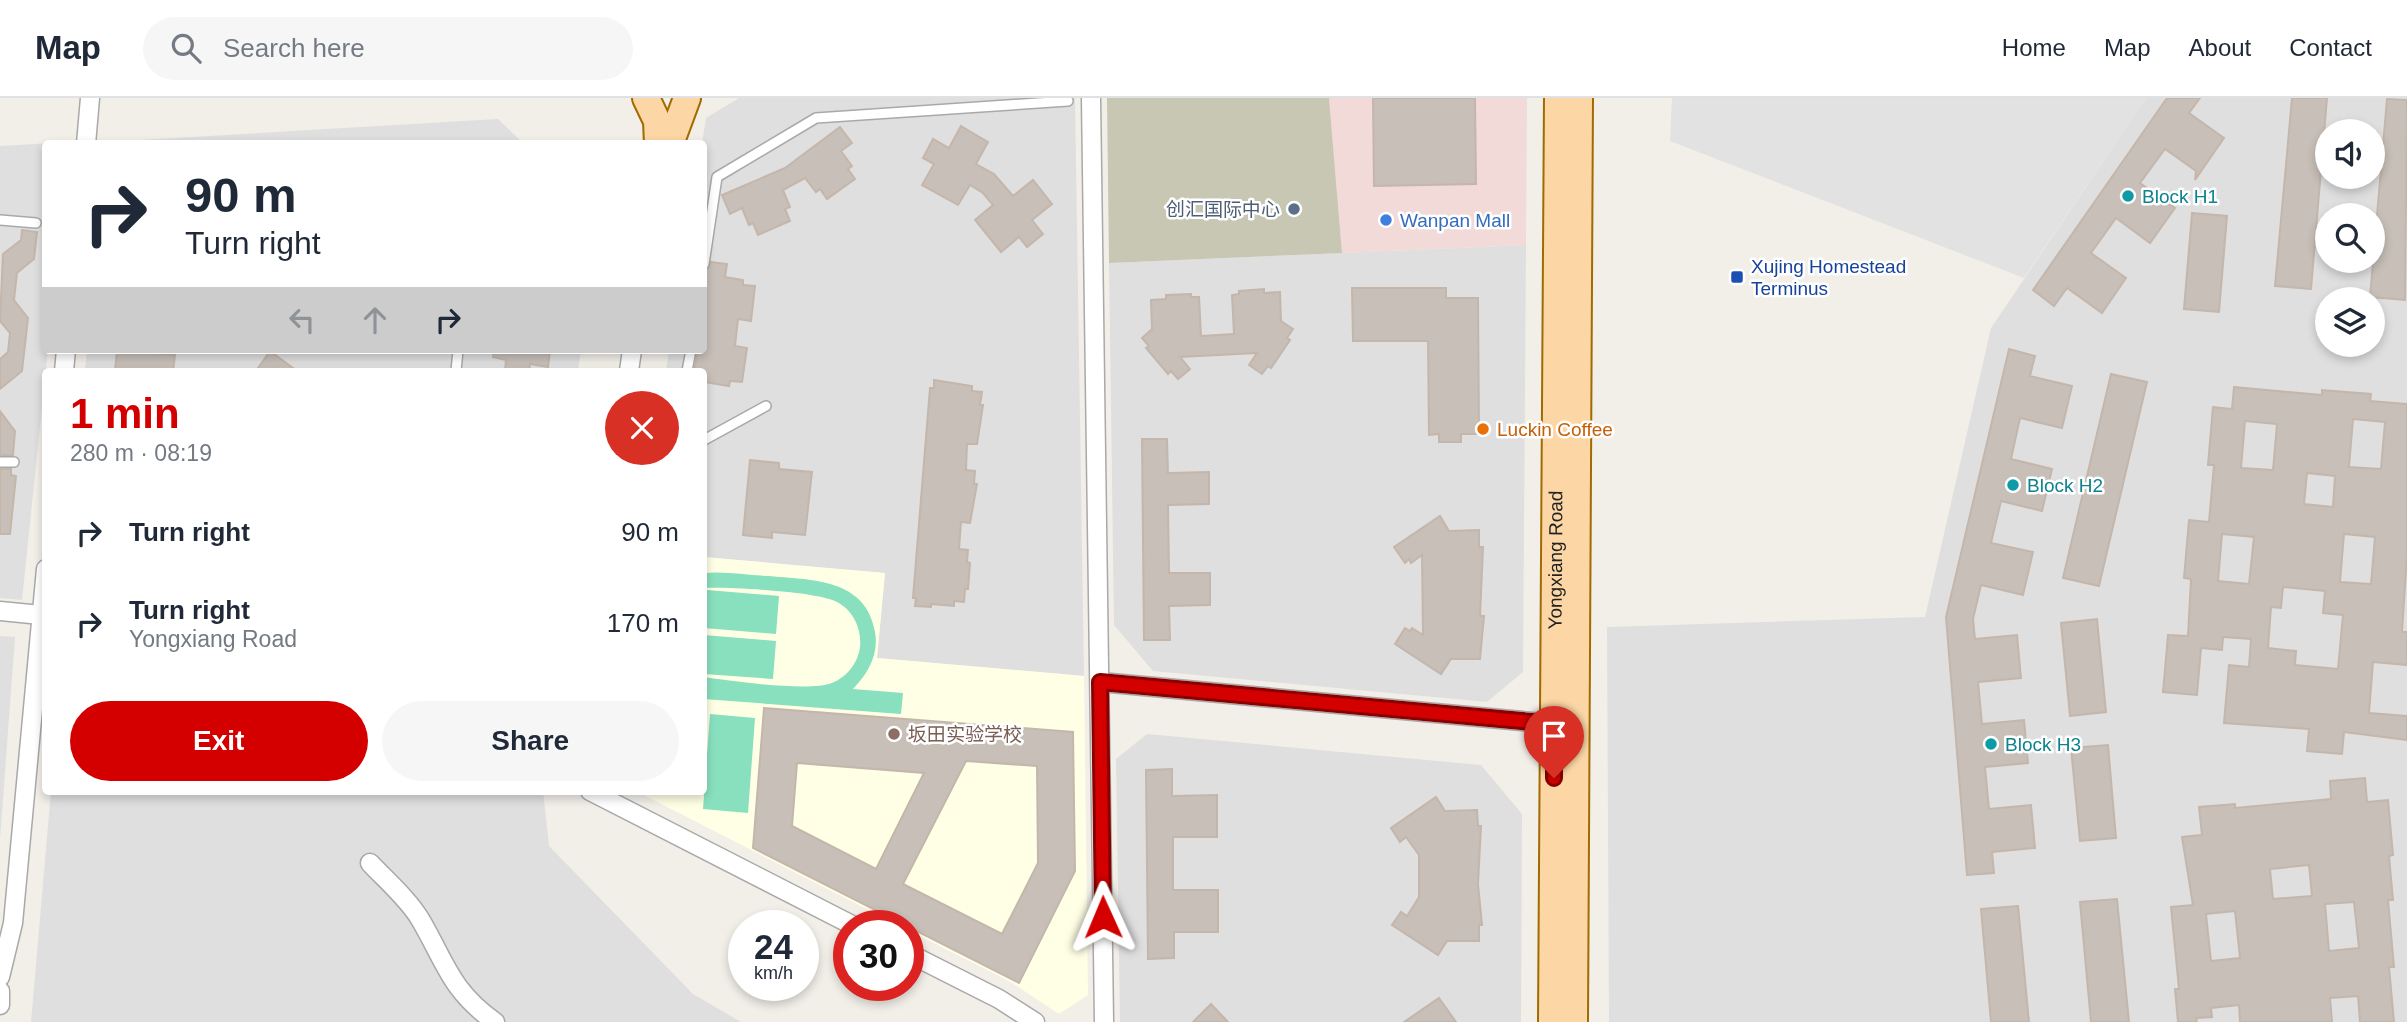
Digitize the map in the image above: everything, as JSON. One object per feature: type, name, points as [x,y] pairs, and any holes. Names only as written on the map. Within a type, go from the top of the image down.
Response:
[{"type":"main road","points":[[646,98],[657,121],[658,140]]},
{"type":"main road","points":[[671,140],[687,98]]},
{"type":"main road","name":"Yongxiang Road","points":[[1552,1022],[1558,98]]},
{"type":"main road","name":"Yongxiang Road","points":[[1574,1022],[1579,98]]},
{"type":"street","points":[[86,140],[90,98]]},
{"type":"street","points":[[1091,98],[1104,1022]]},
{"type":"street","points":[[0,976],[13,923],[42,606]]},
{"type":"street","points":[[0,611],[41,615]]},
{"type":"street","points":[[1100,682],[1554,724]]},
{"type":"street","points":[[598,795],[833,915]]},
{"type":"street","points":[[370,863],[419,917],[442,965],[472,1006],[495,1022]]},
{"type":"street","points":[[924,961],[999,999],[1035,1022]]},
{"type":"street","points":[[0,991],[0,1005]]},
{"type":"lane","points":[[707,244],[717,177],[816,118],[1068,101]]},
{"type":"lane","points":[[0,219],[36,223]]},
{"type":"lane","points":[[707,438],[766,406]]},
{"type":"lane","points":[[0,462],[14,462]]},
{"type":"shaded area","points":[[739,98],[1075,98],[1084,676],[877,658],[885,573],[707,557],[707,368],[666,368],[668,354],[707,354],[707,140],[702,140],[706,118]]},
{"type":"shaded area","points":[[1107,98],[1329,98],[1342,253],[1109,263]]},
{"type":"shaded area","points":[[1329,98],[1527,98],[1526,245],[1342,253]]},
{"type":"shaded area","points":[[1672,98],[2146,98],[2024,278],[1670,141]]},
{"type":"shaded area","points":[[2146,98],[2407,98],[2407,1022],[1609,1022],[1607,627],[1925,617],[1991,328]]},
{"type":"shaded area","points":[[498,119],[520,140],[141,140]]},
{"type":"shaded area","points":[[42,144],[42,354],[48,354],[46,368],[42,368],[42,408],[22,600],[0,598],[0,146]]},
{"type":"shaded area","points":[[1526,245],[1523,672],[1487,702],[1153,671],[1114,625],[1109,263]]},
{"type":"shaded area","points":[[87,354],[580,354],[578,368],[85,368]]},
{"type":"shaded area","name":"坂田实验学校","points":[[707,557],[885,573],[877,658],[1084,676],[1088,995],[1059,1014],[1009,981],[924,938],[924,910],[869,910],[644,795],[707,795]]},
{"type":"shaded area","points":[[0,636],[15,637],[0,839]]},
{"type":"shaded area","points":[[1147,734],[1481,765],[1522,814],[1521,1022],[1120,1022],[1116,759]]},
{"type":"shaded area","points":[[51,795],[543,795],[549,846],[693,994],[741,1022],[31,1022]]},
{"type":"green space","points":[[707,573],[818,581],[834,585],[861,601],[870,614],[876,640],[871,663],[853,689],[903,693],[901,714],[707,699],[707,677],[789,686],[821,685],[832,683],[847,673],[859,653],[858,627],[843,605],[811,595],[707,588]]},
{"type":"green space","points":[[707,590],[779,596],[776,634],[707,628]]},
{"type":"green space","points":[[707,635],[776,641],[773,679],[707,674]]},
{"type":"green space","points":[[710,714],[755,718],[748,813],[703,809],[704,795],[707,795]]},
{"type":"building","points":[[1373,98],[1475,98],[1476,184],[1374,186]]},
{"type":"building","name":"Block H1","points":[[2167,98],[2200,98],[2189,113],[2224,138],[2195,180],[2196,171],[2165,149],[2140,183],[2175,208],[2150,243],[2116,218],[2091,253],[2126,278],[2102,313],[2067,288],[2054,306],[2033,290]]},
{"type":"building","points":[[2292,98],[2327,98],[2325,119],[2315,119],[2315,189],[2319,189],[2318,203],[2315,203],[2311,289],[2275,286]]},
{"type":"building","points":[[2387,99],[2407,100],[2405,300],[2385,298],[2385,287],[2371,287],[2372,273],[2385,273],[2385,203],[2378,203],[2379,189],[2385,189]]},
{"type":"building","points":[[961,126],[988,142],[976,164],[994,174],[1013,196],[1033,180],[1052,204],[1032,220],[1043,234],[1027,247],[1019,237],[1001,252],[975,220],[993,205],[983,193],[970,185],[958,205],[922,185],[934,164],[923,158],[933,139],[949,148]]},
{"type":"building","points":[[840,127],[852,143],[841,151],[852,166],[848,169],[855,179],[827,199],[820,189],[816,192],[805,178],[783,190],[790,207],[785,209],[790,221],[758,235],[753,223],[749,225],[742,208],[730,214],[722,195],[785,168]]},
{"type":"building","points":[[2192,213],[2227,216],[2219,312],[2184,309]]},
{"type":"building","points":[[22,230],[37,232],[34,259],[17,273],[14,300],[28,318],[22,371],[0,389],[0,359],[8,352],[10,333],[0,321],[3,254],[21,240]]},
{"type":"building","points":[[711,262],[727,264],[725,277],[743,280],[743,285],[755,286],[751,321],[738,319],[735,346],[747,348],[742,382],[730,381],[729,386],[707,382],[707,368],[695,368],[697,354],[707,354],[707,268]]},
{"type":"building","points":[[1352,288],[1446,288],[1446,298],[1478,298],[1479,434],[1461,434],[1461,442],[1439,442],[1439,434],[1429,435],[1428,341],[1353,341]]},
{"type":"building","points":[[1264,289],[1264,293],[1280,292],[1281,321],[1293,329],[1287,338],[1290,340],[1271,368],[1268,366],[1262,374],[1249,365],[1257,353],[1180,357],[1190,369],[1178,379],[1171,371],[1168,374],[1146,348],[1149,346],[1142,338],[1152,329],[1151,300],[1166,299],[1166,295],[1191,294],[1191,297],[1199,297],[1201,336],[1234,334],[1232,295],[1239,294],[1239,291]]},
{"type":"building","points":[[2009,349],[2035,356],[2030,376],[2072,386],[2062,428],[2020,418],[2011,459],[2052,469],[2042,511],[2001,501],[1991,543],[2033,552],[2023,595],[1981,585],[1973,619],[1975,639],[2017,635],[2021,678],[1978,682],[1982,724],[2024,720],[2028,763],[1985,767],[1989,809],[2031,805],[2035,848],[1992,852],[1994,873],[1967,875],[1946,617]]},
{"type":"building","points":[[117,354],[175,355],[173,368],[115,368]]},
{"type":"building","points":[[268,354],[274,354],[293,368],[258,368]]},
{"type":"building","points":[[493,354],[550,354],[548,367],[530,364],[529,368],[505,368],[506,360],[493,357]]},
{"type":"building","points":[[2111,374],[2147,382],[2099,586],[2063,578]]},
{"type":"building","points":[[934,380],[972,386],[972,391],[982,392],[980,405],[983,405],[977,444],[967,444],[966,470],[975,471],[974,484],[977,484],[970,523],[961,522],[959,549],[968,550],[968,589],[965,589],[964,602],[954,601],[954,606],[931,604],[931,607],[915,606],[916,598],[913,598],[930,388],[934,388]]},
{"type":"building","points":[[2234,387],[2322,395],[2322,390],[2371,394],[2370,401],[2407,404],[2407,555],[2402,632],[2407,632],[2407,665],[2373,662],[2369,713],[2407,716],[2407,740],[2344,732],[2342,754],[2307,751],[2309,729],[2224,723],[2229,665],[2249,667],[2251,639],[2223,637],[2222,650],[2201,648],[2197,695],[2163,692],[2168,635],[2188,636],[2191,579],[2184,578],[2189,520],[2209,522],[2214,465],[2208,465],[2213,407],[2232,409]],"holes":[[[2353,419],[2385,422],[2381,469],[2349,467]],[[2245,421],[2277,424],[2273,470],[2241,468]],[[2307,473],[2335,476],[2333,507],[2304,504]],[[2222,534],[2254,537],[2249,584],[2218,581]],[[2344,534],[2375,537],[2371,584],[2340,582]],[[2283,587],[2325,591],[2323,613],[2343,615],[2338,669],[2295,665],[2296,651],[2268,648],[2271,607],[2281,608]]]},
{"type":"building","points":[[0,411],[15,431],[13,455],[0,455]]},
{"type":"building","points":[[1142,439],[1167,439],[1168,473],[1209,472],[1209,504],[1168,505],[1169,573],[1210,573],[1210,605],[1169,606],[1170,640],[1144,640]]},
{"type":"building","points":[[750,460],[779,463],[779,469],[812,472],[805,535],[772,532],[772,538],[743,535]]},
{"type":"building","points":[[0,469],[11,469],[11,475],[16,476],[10,534],[0,534]]},
{"type":"building","points":[[1440,516],[1449,531],[1479,530],[1479,547],[1483,547],[1480,616],[1484,616],[1480,659],[1451,659],[1441,674],[1395,644],[1405,628],[1410,631],[1412,628],[1423,635],[1422,555],[1411,563],[1409,559],[1405,563],[1394,547]]},
{"type":"building","points":[[2097,619],[2106,712],[2070,716],[2061,623]]},
{"type":"building","points":[[764,708],[1073,732],[1075,871],[1019,983],[924,935],[924,910],[875,910],[753,848]],"holes":[[[966,761],[1037,766],[1038,863],[1002,934],[903,884]],[[797,763],[924,773],[876,869],[792,826]]]},
{"type":"building","points":[[2108,745],[2116,838],[2080,841],[2071,748]]},
{"type":"building","points":[[1172,769],[1172,796],[1217,795],[1217,837],[1173,837],[1173,890],[1218,890],[1218,932],[1174,932],[1174,958],[1148,959],[1146,770]]},
{"type":"building","points":[[2365,778],[2367,802],[2388,800],[2393,855],[2389,856],[2393,900],[2388,900],[2394,967],[2389,967],[2394,1022],[2360,1022],[2358,996],[2330,998],[2332,1022],[2240,1022],[2239,1005],[2211,1008],[2212,1017],[2196,1018],[2197,1022],[2178,1022],[2175,989],[2179,989],[2171,907],[2193,905],[2182,837],[2202,835],[2199,807],[2235,804],[2235,808],[2331,799],[2330,781]],"holes":[[[2309,865],[2312,896],[2273,899],[2270,869]],[[2354,902],[2359,948],[2329,951],[2325,904]],[[2235,911],[2240,958],[2211,961],[2206,914]]]},
{"type":"building","points":[[1436,797],[1445,811],[1477,810],[1478,826],[1481,826],[1478,884],[1482,925],[1479,925],[1479,941],[1447,941],[1438,955],[1392,925],[1401,912],[1407,916],[1419,897],[1419,855],[1406,837],[1400,842],[1391,828]]},
{"type":"building","points":[[2117,899],[2129,1022],[2091,1022],[2080,902]]},
{"type":"building","points":[[2018,906],[2029,1022],[1991,1022],[1981,909]]},
{"type":"building","points":[[1439,998],[1456,1022],[1404,1022]]},
{"type":"building","points":[[1211,1004],[1228,1022],[1193,1022]]},
{"type":"place","name":"Block H1","points":[[2128,196]]},
{"type":"place","name":"创汇国际中心","points":[[1294,209]]},
{"type":"place","name":"Wanpan Mall","points":[[1386,220]]},
{"type":"place","name":"Xujing Homestead Terminus","points":[[1737,277]]},
{"type":"place","name":"Luckin Coffee","points":[[1483,429]]},
{"type":"place","name":"Block H2","points":[[2013,485]]},
{"type":"place","name":"坂田实验学校","points":[[894,734]]},
{"type":"place","name":"Block H3","points":[[1991,744]]},
{"type":"route","points":[[1103,917],[1100,682],[1554,724],[1554,778]]}]
